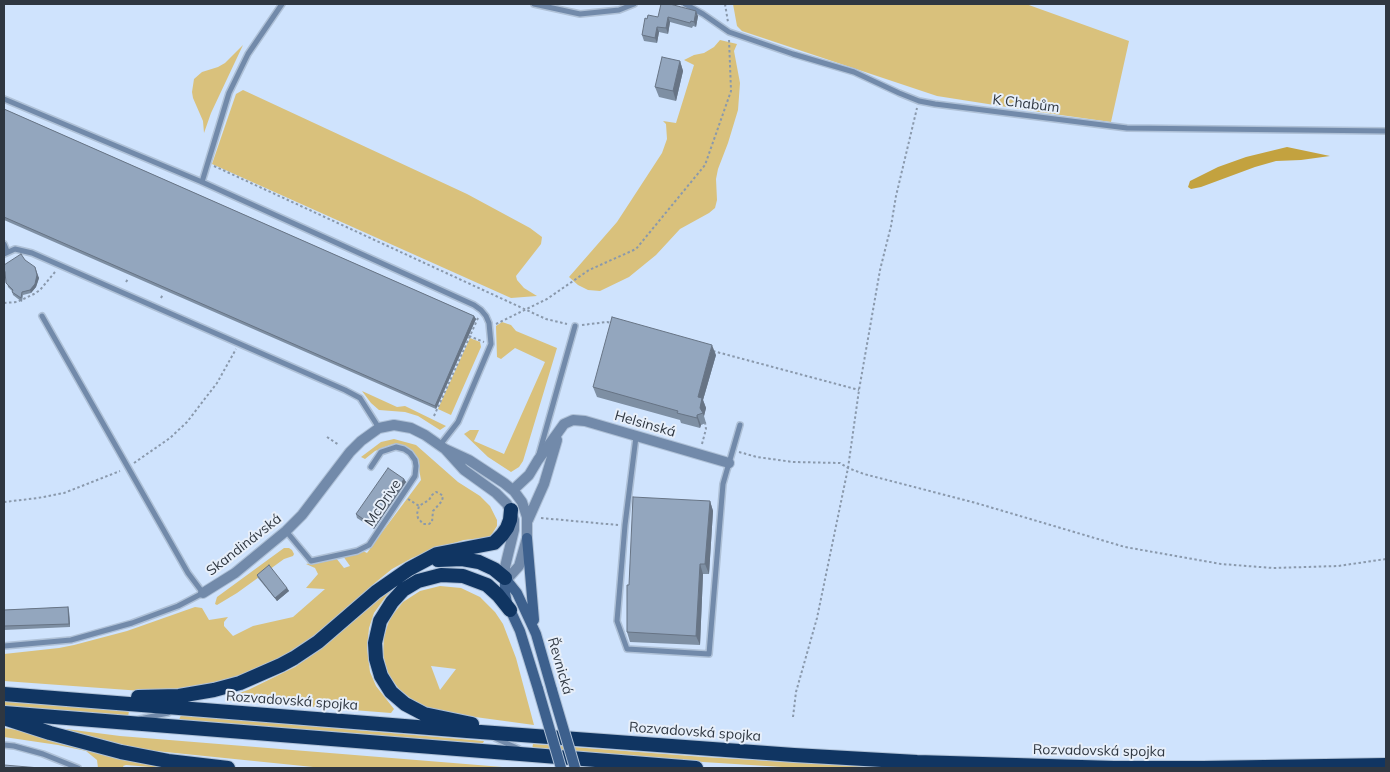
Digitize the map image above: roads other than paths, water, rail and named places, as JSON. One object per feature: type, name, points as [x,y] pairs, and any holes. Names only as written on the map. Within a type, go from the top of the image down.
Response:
[{"type":"highway","points":[[62,698],[179,696],[240,683],[281,665],[306,650],[330,632],[384,585],[400,574],[437,554],[494,543],[507,528],[511,510]]},
{"type":"highway","points":[[422,562],[447,559],[471,560],[486,565],[505,578]]},
{"type":"highway","points":[[510,610],[498,595],[480,582],[457,575],[435,576],[418,581],[399,594],[383,614],[376,636],[376,659],[381,676],[388,688],[400,700],[424,714],[559,738]]},
{"type":"highway","points":[[480,582],[505,578]]},
{"type":"highway","name":"Rozvadovská spojka","points":[[4,694],[794,756],[1036,766],[1203,768],[1386,765]]},
{"type":"highway","points":[[4,713],[538,757],[560,763],[615,768]]},
{"type":"highway","points":[[4,718],[50,733],[138,756],[228,768]]},
{"type":"highway","points":[[560,763],[696,768]]},
{"type":"main road","points":[[527,538],[536,634]]},
{"type":"main road","name":"Řevnická","points":[[505,578],[505,593],[510,610],[520,632],[560,763]]},
{"type":"main road","name":"Řevnická","points":[[505,578],[517,593],[536,634],[575,768]]},
{"type":"street","name":"Helsinská","points":[[513,490],[529,475],[564,424],[573,420],[579,420],[729,463]]},
{"type":"street","points":[[379,428],[394,425],[421,432],[442,448],[464,470],[502,498],[511,510],[514,530],[505,567],[505,578]]},
{"type":"street","name":"Skandinávská","points":[[203,593],[234,573],[286,531],[325,487],[350,452],[379,428]]},
{"type":"street","points":[[527,526],[531,512],[544,484],[558,434]]},
{"type":"street","points":[[442,448],[469,460],[513,490],[525,509],[527,538],[519,566],[505,578]]},
{"type":"lane","points":[[202,182],[229,93],[248,54],[282,4]]},
{"type":"lane","points":[[534,4],[580,14],[619,10],[634,4]]},
{"type":"lane","name":"K Chabům","points":[[685,4],[729,32],[854,72],[919,101],[935,104],[1127,128],[1386,131]]},
{"type":"lane","points":[[4,99],[202,182],[474,305],[486,316],[490,327],[491,344],[458,422],[442,448]]},
{"type":"lane","points":[[4,244],[6,252],[20,249],[32,253],[360,398],[379,428]]},
{"type":"lane","points":[[42,316],[181,561],[203,593]]},
{"type":"lane","points":[[538,460],[575,326]]},
{"type":"lane","points":[[636,437],[625,525],[617,621],[627,648],[708,654],[723,484],[740,425]]},
{"type":"lane","name":"McDrive","points":[[286,531],[311,560],[357,551],[369,544],[414,476],[416,466],[415,460],[410,453],[396,447],[381,452],[371,466]]},
{"type":"lane","name":"Skandinávská","points":[[4,646],[80,637],[132,623],[178,606],[203,593]]},
{"type":"lane","points":[[126,704],[184,727]]},
{"type":"lane","points":[[124,723],[186,708]]},
{"type":"lane","points":[[481,732],[538,757]]},
{"type":"lane","points":[[481,752],[537,737]]},
{"type":"lane","points":[[4,744],[43,754],[78,768]]}]
